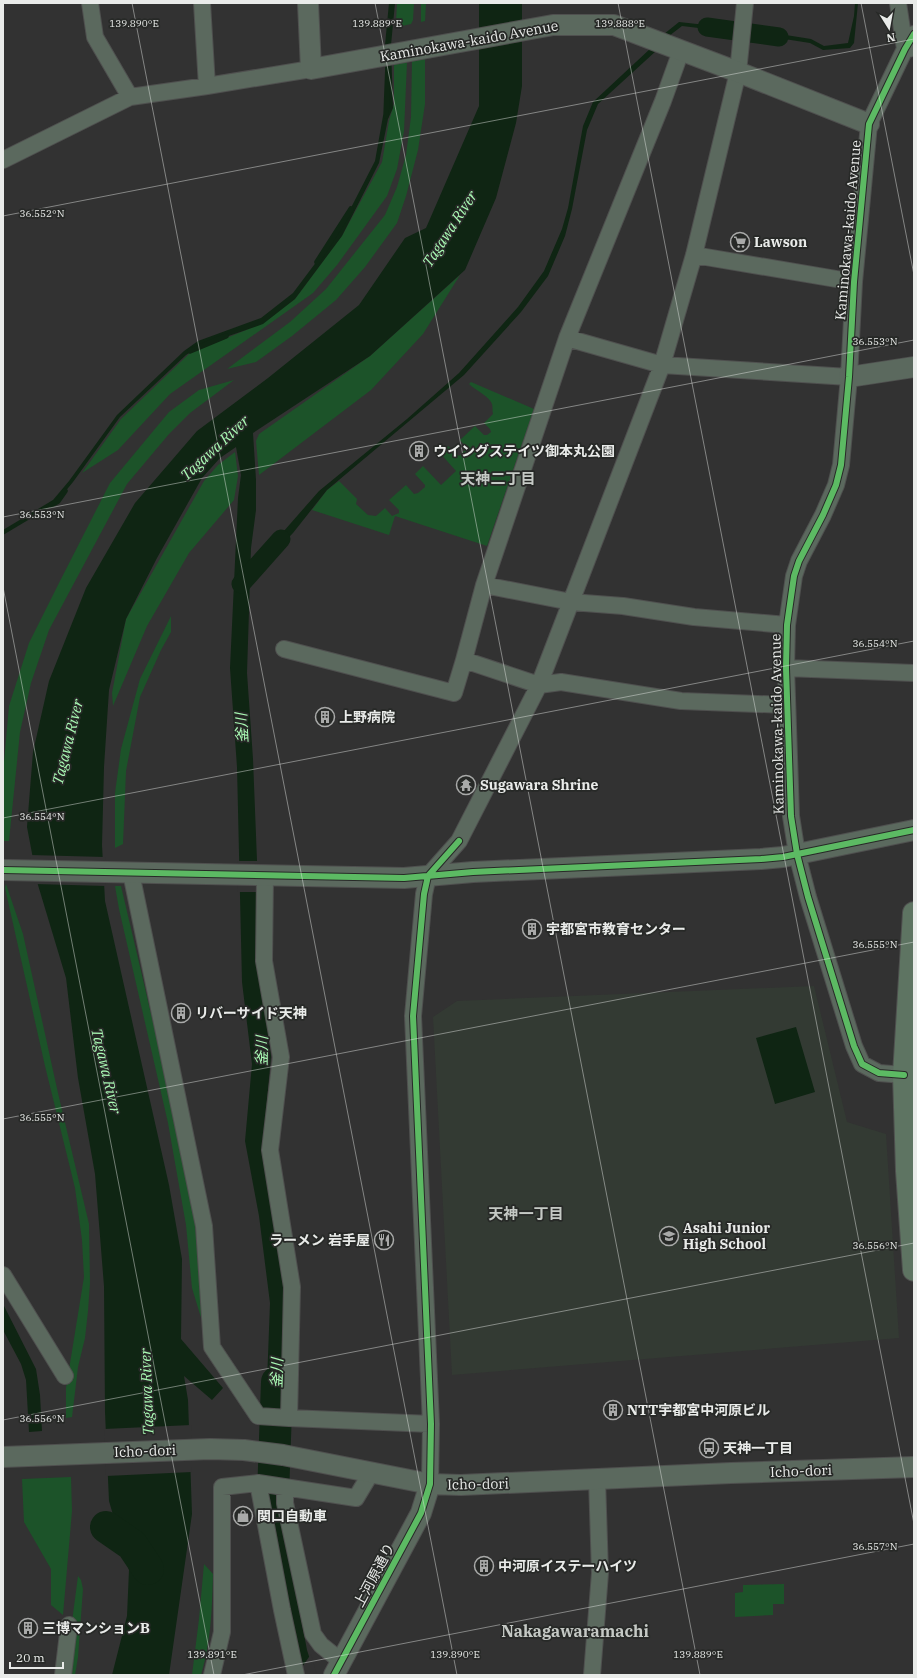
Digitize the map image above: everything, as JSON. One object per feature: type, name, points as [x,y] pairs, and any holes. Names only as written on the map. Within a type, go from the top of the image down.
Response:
[{"type":"main road","points":[[914,914],[907,1063],[914,1270]]},
{"type":"street","points":[[90,3],[95,37],[130,97]]},
{"type":"street","points":[[202,3],[207,86]]},
{"type":"street","points":[[3,160],[130,97],[311,69],[308,3]]},
{"type":"street","points":[[430,1484],[431,1424],[413,1016],[424,894],[428,876],[459,841],[539,685],[662,365],[694,255],[738,72],[745,3]]},
{"type":"street","points":[[898,3],[909,49]]},
{"type":"street","name":"Kaminokawa-kaido Avenue","points":[[311,69],[546,27],[588,24],[614,25],[869,124],[854,282],[849,377],[840,465],[836,485],[799,561],[794,576],[787,625],[786,668],[789,791],[797,854],[808,897],[854,1046],[862,1064],[878,1073],[907,1063]]},
{"type":"street","points":[[869,124],[909,49],[914,34]]},
{"type":"street","points":[[284,649],[454,693],[484,585],[567,338],[682,51]]},
{"type":"street","points":[[694,255],[854,282]]},
{"type":"street","points":[[567,338],[662,365],[849,377],[914,367]]},
{"type":"street","points":[[484,585],[571,602],[623,606],[694,617],[787,625]]},
{"type":"street","points":[[464,660],[539,685],[561,682],[681,701],[787,705]]},
{"type":"street","points":[[786,668],[914,673]]},
{"type":"street","points":[[6,870],[237,876],[404,878],[473,872],[761,859],[797,854],[914,830]]},
{"type":"street","points":[[127,873],[204,1226],[212,1347],[258,1416],[431,1424]]},
{"type":"street","points":[[262,876],[264,961],[281,1057],[270,1150],[292,1287],[288,1418]]},
{"type":"street","points":[[3,1277],[65,1376]]},
{"type":"street","name":"Icho-dori","points":[[12,1456],[210,1449],[260,1452],[283,1455],[430,1484],[461,1485],[914,1467]]},
{"type":"street","points":[[212,1675],[222,1632],[222,1487],[258,1483],[356,1498],[371,1473]]},
{"type":"street","points":[[592,1675],[600,1574],[597,1479]]},
{"type":"street","points":[[258,1483],[296,1675]]},
{"type":"street","name":"上河原通り","points":[[338,1668],[421,1513],[430,1484]]},
{"type":"street","points":[[284,1487],[285,1503],[313,1634],[338,1668]]},
{"type":"street","points":[[63,1675],[69,1625]]},
{"type":"shaded area","name":"Asahi Junior High School","points":[[814,986],[847,1122],[886,1134],[899,1338],[452,1375],[433,1017],[457,1001]]},
{"type":"green space","points":[[397,3],[414,3],[413,20],[411,24],[398,27],[396,23]]},
{"type":"green space","points":[[421,3],[426,3],[425,21],[421,22]]},
{"type":"green space","points":[[425,57],[425,104],[418,150],[397,223],[365,267],[336,300],[292,336],[256,362],[227,369],[290,322],[326,289],[385,215],[397,187],[406,155],[411,117],[412,60]]},
{"type":"green space","points":[[407,62],[404,131],[397,169],[387,196],[337,265],[313,293],[170,394],[118,450],[82,473],[121,419],[190,353],[261,324],[295,299],[343,234],[382,162],[389,121],[394,104],[394,63]]},
{"type":"green space","points":[[460,275],[423,334],[371,390],[259,475],[256,441],[259,434],[370,356]]},
{"type":"green space","points":[[234,380],[190,413],[169,434],[127,484],[49,630],[31,683],[20,732],[9,841],[3,841],[3,773],[9,706],[29,643],[60,581],[110,483],[169,412],[199,390]]},
{"type":"green space","points":[[471,382],[534,409],[487,546],[395,516],[389,535],[312,510],[327,490],[339,481],[357,499],[356,504],[368,515],[376,516],[385,508],[392,516],[399,513],[399,510],[389,500],[406,485],[414,494],[418,493],[425,487],[425,485],[415,474],[423,466],[441,485],[456,471],[440,453],[448,446],[459,456],[467,448],[460,440],[475,426],[484,435],[491,432],[484,423],[493,414],[492,404],[488,398],[469,384]]},
{"type":"green space","points":[[235,452],[238,476],[234,500],[189,553],[147,626],[113,706],[112,693],[126,619],[204,481],[218,465]]},
{"type":"green space","points":[[171,616],[171,632],[161,650],[140,697],[126,771],[123,844],[115,848],[115,793],[121,749],[140,679]]},
{"type":"green space","points":[[6,884],[23,934],[89,1224],[90,1283],[85,1338],[78,1367],[72,1417],[66,1418],[66,1388],[84,1277],[82,1240],[75,1188],[45,1066],[5,888]]},
{"type":"green space","points":[[115,886],[121,886],[180,1137],[195,1221],[202,1321],[192,1288],[186,1225],[168,1123]]},
{"type":"green space","points":[[71,1477],[72,1511],[63,1615],[51,1605],[51,1569],[24,1522],[22,1479]]},
{"type":"green space","points":[[204,1564],[213,1574],[210,1625],[207,1650],[201,1675],[192,1675],[199,1619]]},
{"type":"green space","points":[[78,1576],[81,1580],[83,1589],[78,1657],[75,1675],[65,1675]]},
{"type":"green space","points":[[784,1584],[784,1604],[773,1604],[773,1615],[735,1617],[735,1593],[743,1592],[743,1585]]},
{"type":"water","points":[[389,3],[395,3],[391,45],[393,108],[388,119],[379,163],[342,236],[295,299],[263,324],[200,346],[186,355],[120,417],[73,482],[55,504],[3,535],[3,530],[53,500],[69,481],[117,415],[184,351],[198,341],[261,318],[293,293],[338,233],[375,161],[383,116],[389,104],[385,45]]},
{"type":"water","name":"Tagawa River","points":[[479,3],[522,3],[522,86],[516,123],[496,198],[465,270],[370,356],[253,433],[256,510],[251,548],[247,673],[253,759],[262,988],[271,1056],[264,1134],[285,1285],[282,1410],[266,1409],[270,1303],[259,1216],[245,1141],[252,1064],[242,982],[237,767],[230,668],[238,498],[241,475],[236,447],[220,458],[202,478],[157,558],[126,619],[109,690],[104,767],[102,845],[105,901],[169,1185],[182,1259],[181,1339],[223,1388],[212,1400],[184,1376],[188,1400],[192,1514],[169,1675],[112,1675],[127,1616],[129,1570],[109,1501],[105,1412],[104,1286],[95,1174],[78,1078],[66,978],[38,885],[27,827],[33,752],[49,681],[86,588],[135,503],[197,431],[268,378],[359,305],[405,238],[426,228],[479,106]]},
{"type":"water","points":[[855,3],[858,3],[854,43],[850,48],[823,50],[810,43],[753,34],[754,30],[811,39],[824,46],[848,43],[854,16]]},
{"type":"water","points":[[679,22],[733,28],[732,32],[682,26],[669,36],[664,34]]},
{"type":"water","points":[[651,48],[656,51],[598,104],[587,130],[572,209],[565,236],[548,276],[521,312],[464,375],[327,490],[293,533],[267,560],[262,556],[319,491],[407,419],[459,373],[518,307],[544,271],[562,229],[568,208],[583,126],[593,102]]},
{"type":"water","points":[[796,1027],[815,1092],[775,1104],[756,1038]]},
{"type":"water","points":[[3,1304],[36,1369],[40,1395],[42,1431],[29,1432],[26,1380],[21,1364],[3,1330]]},
{"type":"water","points":[[279,1494],[281,1512],[307,1650],[315,1675],[304,1675],[301,1666],[266,1495]]},
{"type":"pier","points":[[30,855],[105,857],[106,886],[35,884]]},
{"type":"pier","points":[[237,861],[259,861],[259,892],[238,892]]},
{"type":"pier","points":[[191,1425],[192,1472],[106,1476],[104,1429]]},
{"type":"pier","points":[[311,1654],[317,1675],[302,1675],[300,1670]]},
{"type":"waterway","points":[[707,27],[779,37]]},
{"type":"waterway","points":[[386,116],[388,65]]},
{"type":"waterway","points":[[317,262],[351,209]]},
{"type":"waterway","points":[[190,351],[226,336]]},
{"type":"waterway","points":[[51,505],[58,501],[65,491]]},
{"type":"waterway","points":[[241,584],[281,539]]},
{"type":"waterway","name":"釜川","points":[[276,1521],[273,1495],[277,1382]]},
{"type":"waterway","points":[[106,1527],[132,1545],[148,1569]]},
{"type":"cycle path","points":[[904,1075],[879,1073],[862,1064],[854,1046],[808,897],[797,854],[791,816],[786,668],[787,625],[794,576],[799,561],[823,515],[836,485],[841,465],[849,377],[854,282],[869,124],[905,49],[914,34]]},
{"type":"cycle path","points":[[3,870],[404,878],[473,872],[783,857],[914,830]]},
{"type":"cycle path","points":[[334,1675],[421,1513],[430,1484],[431,1424],[413,1016],[424,894],[428,876],[459,841]]},
{"type":"place","name":"Lawson","points":[[740,242]]},
{"type":"place","name":"ウイングステイツ御本丸公園","points":[[419,451]]},
{"type":"place","name":"上野病院","points":[[325,717]]},
{"type":"place","name":"Sugawara Shrine","points":[[466,785]]},
{"type":"place","name":"宇都宮市教育センター","points":[[532,929]]},
{"type":"place","name":"リバーサイド天神","points":[[181,1013]]},
{"type":"place","name":"Asahi Junior High School","points":[[669,1236]]},
{"type":"place","name":"ラーメン 岩手屋","points":[[384,1240]]},
{"type":"place","name":"NTT宇都宮中河原ビル","points":[[613,1410]]},
{"type":"place","name":"天神一丁目","points":[[709,1448]]},
{"type":"place","name":"関口自動車","points":[[243,1516]]},
{"type":"place","name":"中河原イステーハイツ","points":[[484,1566]]},
{"type":"place","name":"三博マンションB","points":[[28,1628]]},
{"type":"district","name":"天神二丁目","points":[[498,479]]},
{"type":"district","name":"天神一丁目","points":[[526,1214]]},
{"type":"district","name":"Nakagawaramachi","points":[[575,1631]]}]
